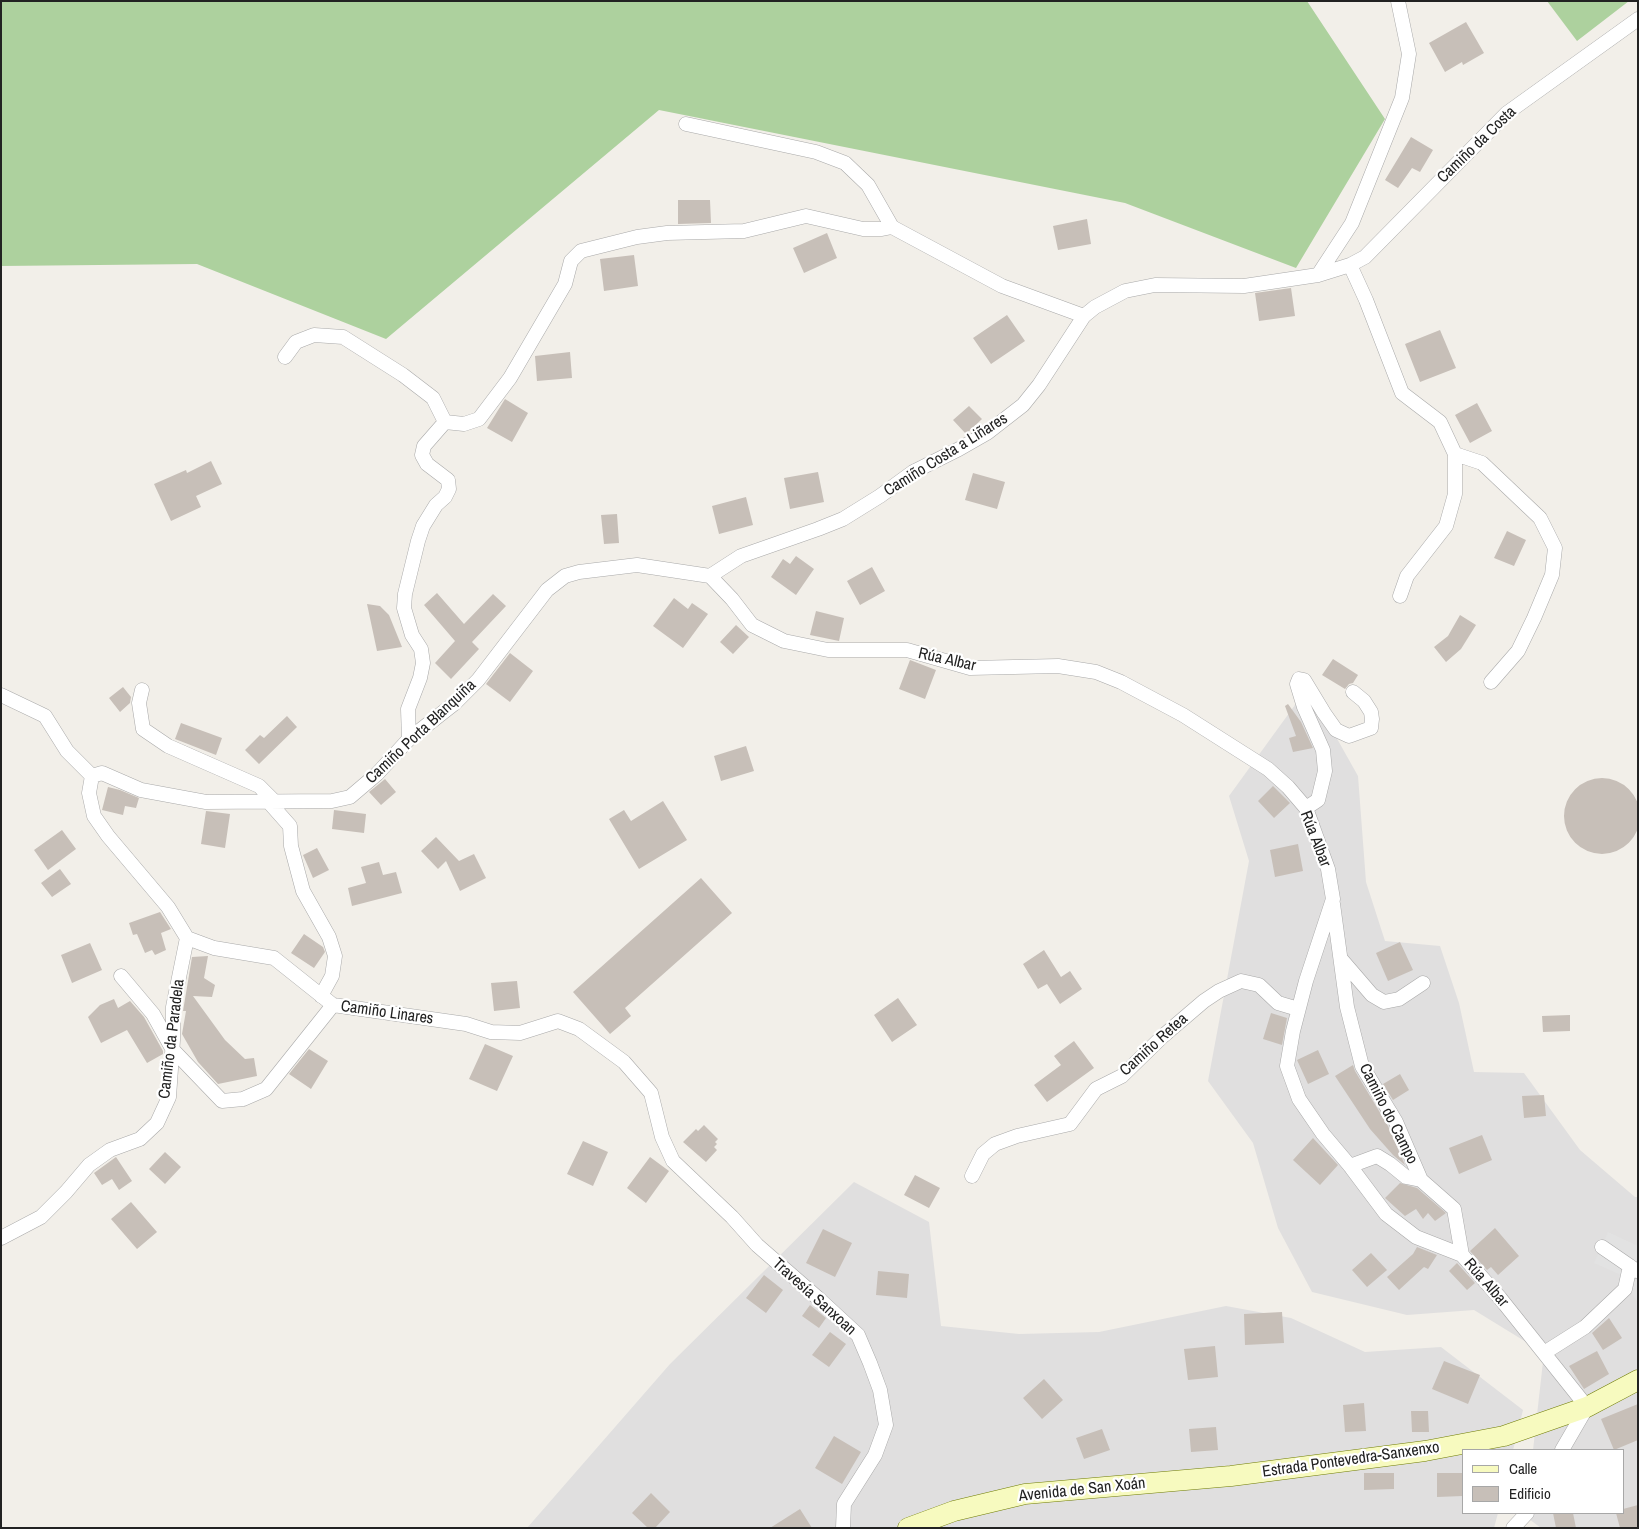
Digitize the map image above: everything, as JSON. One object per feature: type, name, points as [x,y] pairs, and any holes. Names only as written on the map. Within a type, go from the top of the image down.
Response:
[{"type":"main road","name":"Estrada Pontevedra-Sanxenxo","points":[[1231,1476],[1425,1452],[1504,1436],[1586,1407],[1638,1380]]},
{"type":"main road","name":"Avenida de San Xoán","points":[[908,1528],[954,1511],[1025,1494],[1231,1476]]},
{"type":"street","points":[[1318,275],[1352,224],[1402,98],[1409,54],[1398,1]]},
{"type":"street","name":"Camiño da Costa","points":[[1350,264],[1365,257],[1507,112],[1638,19]]},
{"type":"street","points":[[686,124],[816,152],[845,163],[868,185],[892,227],[1002,286],[1084,316]]},
{"type":"street","points":[[445,422],[464,424],[479,419],[510,378],[565,284],[571,261],[581,251],[667,232],[744,231],[806,216],[863,229],[882,230],[892,227]]},
{"type":"street","points":[[1350,264],[1402,393],[1440,422],[1456,454],[1455,494],[1446,526],[1406,576],[1400,596]]},
{"type":"street","name":"Camiño Costa a Liñares","points":[[710,576],[741,556],[818,530],[843,518],[880,496],[913,472],[987,433],[1023,405],[1039,385],[1084,316],[1094,307],[1125,291],[1155,286],[1244,286],[1318,275],[1350,264]]},
{"type":"street","points":[[285,357],[296,342],[314,335],[343,337],[403,375],[433,398],[445,422]]},
{"type":"street","points":[[409,739],[408,709],[420,678],[423,663],[421,650],[412,635],[404,608],[405,594],[423,526],[436,505],[445,497],[448,488],[448,480],[427,464],[422,455],[424,446],[445,422]]},
{"type":"street","points":[[1456,454],[1482,463],[1513,492],[1540,518],[1555,548],[1552,575],[1534,618],[1518,650],[1491,682]]},
{"type":"street","name":"Camiño Porta Blanquiña","points":[[92,776],[102,773],[141,790],[206,802],[332,801],[350,797],[377,774],[409,739],[454,703],[478,680],[547,590],[565,576],[579,572],[637,565],[710,576]]},
{"type":"street","name":"Rúa Albar","points":[[710,576],[732,599],[752,626],[784,641],[828,650],[906,650],[970,668],[1058,666],[1096,672],[1121,682],[1183,715],[1268,769],[1288,787],[1306,808],[1328,869],[1333,899],[1298,1009],[1287,1066],[1299,1099],[1323,1134],[1386,1214],[1416,1237],[1462,1255],[1500,1298],[1586,1407]]},
{"type":"street","points":[[1306,808],[1318,800],[1325,771],[1324,750],[1304,707],[1297,684],[1299,679],[1304,680],[1336,730],[1349,736],[1370,728],[1372,719],[1371,712],[1364,701],[1353,692]]},
{"type":"street","points":[[142,690],[139,703],[143,729],[168,746],[259,786],[290,826],[291,846],[303,891],[329,937],[334,956],[332,976],[321,996]]},
{"type":"street","points":[[1,695],[45,716],[67,751],[92,776],[88,793],[94,816],[108,836],[168,907],[187,938]]},
{"type":"street","name":"Camiño do Campo","points":[[1333,899],[1347,1007],[1362,1066],[1396,1122],[1421,1180],[1454,1209],[1462,1255]]},
{"type":"street","name":"Camiño Linares","points":[[187,938],[214,948],[274,958],[333,1006],[466,1024],[491,1032],[520,1033],[558,1021],[579,1029],[624,1062],[651,1093]]},
{"type":"street","name":"Camiño da Paradela","points":[[1,1238],[41,1217],[89,1165],[110,1150],[140,1138],[157,1123],[169,1097],[173,1050],[173,1007],[187,938]]},
{"type":"street","points":[[1341,958],[1372,995],[1384,1002],[1399,999],[1423,983]]},
{"type":"street","points":[[121,976],[153,1014],[173,1050],[222,1101],[243,1099],[266,1089],[333,1006]]},
{"type":"street","name":"Camiño Retea","points":[[972,1176],[983,1154],[995,1144],[1017,1136],[1070,1124],[1096,1088],[1122,1076],[1170,1030],[1204,1001],[1219,991],[1241,981],[1259,986],[1278,1003],[1298,1009]]},
{"type":"street","name":"Travesía Sanxoan","points":[[651,1093],[662,1137],[673,1161],[732,1218],[756,1245],[858,1335],[880,1390],[886,1425],[876,1454],[844,1504],[843,1528]]},
{"type":"street","points":[[1350,1166],[1377,1156],[1406,1178],[1421,1180]]},
{"type":"street","points":[[1544,1353],[1585,1327],[1626,1288],[1634,1268],[1602,1247]]},
{"type":"street","points":[[1563,1449],[1586,1407]]},
{"type":"street","points":[[1514,1528],[1526,1514]]},
{"type":"shaded area","points":[[1308,687],[1358,776],[1366,882],[1385,941],[1440,946],[1459,1003],[1474,1072],[1524,1073],[1580,1150],[1635,1197],[1638,1197],[1638,1528],[1541,1528],[1525,1516],[1525,1514],[1624,1514],[1624,1449],[1533,1449],[1544,1353],[1474,1310],[1407,1315],[1312,1292],[1278,1228],[1253,1143],[1208,1081],[1249,861],[1229,796]]},
{"type":"shaded area","points":[[854,1182],[929,1222],[941,1326],[1019,1334],[1099,1332],[1226,1306],[1291,1318],[1365,1352],[1441,1347],[1523,1410],[1513,1449],[1462,1449],[1462,1514],[1498,1514],[1494,1528],[527,1528],[670,1364]]},
{"type":"shaded area","points":[[1608,1232],[1638,1246],[1638,1303],[1619,1274],[1594,1263]]},
{"type":"green space","points":[[1,1],[1307,1],[1385,119],[1296,268],[1125,203],[659,110],[386,339],[197,264],[1,266]]},
{"type":"green space","points":[[1547,1],[1629,1],[1577,41]]},
{"type":"building","points":[[1466,22],[1484,53],[1463,65],[1462,62],[1445,72],[1429,43]]},
{"type":"building","points":[[1411,137],[1433,150],[1420,172],[1412,168],[1398,188],[1385,180]]},
{"type":"building","points":[[678,200],[710,200],[711,223],[678,224]]},
{"type":"building","points":[[1087,219],[1091,244],[1058,250],[1053,226]]},
{"type":"building","points":[[827,233],[837,258],[804,273],[793,248]]},
{"type":"building","points":[[634,255],[638,286],[604,291],[600,259]]},
{"type":"building","points":[[1291,288],[1295,316],[1259,321],[1255,293]]},
{"type":"building","points":[[1007,315],[1025,341],[991,364],[973,338]]},
{"type":"building","points":[[1440,330],[1456,368],[1420,382],[1405,344]]},
{"type":"building","points":[[570,352],[572,378],[537,381],[535,356]]},
{"type":"building","points":[[505,399],[528,413],[512,442],[487,428]]},
{"type":"building","points":[[1477,403],[1492,431],[1470,443],[1455,415]]},
{"type":"building","points":[[969,406],[982,419],[966,434],[953,420]]},
{"type":"building","points":[[211,461],[222,484],[196,496],[201,507],[171,521],[154,484],[186,470],[187,473]]},
{"type":"building","points":[[818,472],[824,502],[790,509],[784,478]]},
{"type":"building","points":[[973,473],[1005,482],[997,509],[965,500]]},
{"type":"building","points":[[746,497],[753,525],[719,534],[712,506]]},
{"type":"building","points":[[617,514],[619,543],[604,544],[601,515]]},
{"type":"building","points":[[1507,531],[1526,540],[1514,566],[1494,558]]},
{"type":"building","points":[[796,556],[814,569],[796,595],[771,577],[783,559],[790,564]]},
{"type":"building","points":[[872,567],[885,591],[860,605],[847,581]]},
{"type":"building","points":[[437,593],[464,624],[493,594],[506,606],[472,642],[479,649],[451,679],[435,663],[455,641],[424,605]]},
{"type":"building","points":[[674,598],[688,609],[692,603],[708,614],[683,648],[653,626]]},
{"type":"building","points":[[367,604],[380,606],[389,615],[402,647],[377,651]]},
{"type":"building","points":[[816,611],[844,618],[839,641],[810,635]]},
{"type":"building","points":[[1460,615],[1476,625],[1461,649],[1446,662],[1434,647],[1448,636]]},
{"type":"building","points":[[736,625],[749,637],[733,654],[720,642]]},
{"type":"building","points":[[510,653],[533,671],[510,702],[486,684]]},
{"type":"building","points":[[1333,659],[1358,675],[1353,683],[1349,684],[1345,689],[1322,675]]},
{"type":"building","points":[[910,660],[936,670],[925,699],[899,689]]},
{"type":"building","points":[[123,687],[131,697],[130,703],[120,712],[109,698]]},
{"type":"building","points":[[1288,704],[1301,722],[1313,748],[1293,752],[1289,738],[1296,736],[1285,706]]},
{"type":"building","points":[[287,716],[297,727],[259,764],[245,750],[260,735],[264,738]]},
{"type":"building","points":[[181,723],[222,738],[216,755],[175,739]]},
{"type":"building","points":[[746,746],[754,771],[721,781],[714,756]]},
{"type":"building","points":[[1595,778],[1609,778],[1623,784],[1634,795],[1640,809],[1637,831],[1629,843],[1609,854],[1595,854],[1581,848],[1570,837],[1564,823],[1564,809],[1570,795],[1581,784]]},
{"type":"building","points":[[385,779],[396,792],[381,805],[369,792]]},
{"type":"building","points":[[1273,786],[1290,803],[1274,818],[1258,801]]},
{"type":"building","points":[[108,787],[139,798],[136,808],[125,806],[123,815],[102,810]]},
{"type":"building","points":[[663,801],[687,840],[639,869],[609,819],[624,810],[631,821]]},
{"type":"building","points":[[334,810],[366,814],[364,833],[332,829]]},
{"type":"building","points":[[206,811],[230,814],[225,848],[201,844]]},
{"type":"building","points":[[62,830],[76,849],[48,870],[34,850]]},
{"type":"building","points":[[436,837],[459,861],[474,854],[486,878],[460,891],[446,861],[438,869],[421,851]]},
{"type":"building","points":[[1298,844],[1303,871],[1275,877],[1270,850]]},
{"type":"building","points":[[317,848],[329,870],[313,878],[303,855]]},
{"type":"building","points":[[379,862],[383,875],[396,872],[402,893],[352,906],[348,888],[366,883],[361,867]]},
{"type":"building","points":[[60,869],[71,884],[52,897],[41,883]]},
{"type":"building","points":[[701,878],[732,913],[625,1008],[631,1016],[610,1034],[573,992]]},
{"type":"building","points":[[160,912],[171,929],[161,933],[166,950],[155,955],[152,950],[145,953],[137,934],[133,935],[129,923]]},
{"type":"building","points":[[304,934],[323,947],[325,952],[314,968],[291,953]]},
{"type":"building","points":[[1400,942],[1413,970],[1388,981],[1376,953]]},
{"type":"building","points":[[90,943],[102,970],[72,983],[61,955]]},
{"type":"building","points":[[1044,950],[1061,977],[1070,971],[1082,989],[1060,1004],[1047,984],[1038,989],[1023,964]]},
{"type":"building","points":[[208,956],[204,978],[215,985],[212,997],[193,996],[225,1040],[245,1059],[254,1058],[257,1076],[218,1084],[198,1062],[182,1034],[186,1011],[183,1011],[192,957]]},
{"type":"building","points":[[517,981],[520,1008],[494,1011],[491,983]]},
{"type":"building","points":[[898,998],[917,1025],[892,1042],[874,1015]]},
{"type":"building","points":[[114,999],[118,1008],[130,1001],[144,1017],[163,1054],[147,1063],[127,1030],[101,1043],[88,1017],[100,1005]]},
{"type":"building","points":[[1271,1013],[1287,1018],[1282,1045],[1263,1039]]},
{"type":"building","points":[[1570,1015],[1570,1031],[1543,1032],[1542,1016]]},
{"type":"building","points":[[1074,1041],[1094,1068],[1047,1102],[1034,1085],[1061,1065],[1054,1056]]},
{"type":"building","points":[[485,1044],[513,1056],[497,1091],[469,1079]]},
{"type":"building","points":[[309,1049],[328,1061],[311,1089],[289,1074]]},
{"type":"building","points":[[1318,1050],[1329,1074],[1308,1084],[1297,1060]]},
{"type":"building","points":[[1353,1065],[1388,1126],[1405,1165],[1393,1155],[1370,1129],[1335,1076]]},
{"type":"building","points":[[1400,1074],[1409,1090],[1393,1100],[1383,1084]]},
{"type":"building","points":[[1544,1095],[1546,1116],[1524,1118],[1522,1096]]},
{"type":"building","points":[[704,1125],[718,1139],[714,1147],[717,1150],[706,1162],[683,1142],[696,1129],[698,1131]]},
{"type":"building","points":[[1482,1135],[1492,1160],[1459,1174],[1449,1148]]},
{"type":"building","points":[[1313,1138],[1338,1165],[1320,1185],[1293,1160]]},
{"type":"building","points":[[583,1141],[608,1152],[593,1186],[567,1174]]},
{"type":"building","points":[[165,1152],[181,1167],[165,1184],[149,1169]]},
{"type":"building","points":[[116,1157],[132,1181],[119,1190],[112,1179],[102,1185],[94,1173]]},
{"type":"building","points":[[650,1157],[669,1171],[646,1203],[627,1188]]},
{"type":"building","points":[[915,1175],[940,1188],[929,1208],[904,1195]]},
{"type":"building","points":[[1400,1183],[1417,1188],[1446,1213],[1435,1221],[1428,1213],[1423,1219],[1416,1209],[1405,1216],[1385,1198]]},
{"type":"building","points":[[131,1202],[157,1232],[137,1249],[111,1219]]},
{"type":"building","points":[[1495,1228],[1519,1256],[1498,1275],[1491,1267],[1487,1270],[1470,1251]]},
{"type":"building","points":[[823,1229],[852,1243],[835,1277],[806,1263]]},
{"type":"building","points":[[1417,1247],[1437,1255],[1428,1269],[1424,1267],[1399,1290],[1387,1277],[1413,1254]]},
{"type":"building","points":[[1371,1253],[1387,1270],[1367,1287],[1352,1270]]},
{"type":"building","points":[[1457,1263],[1475,1283],[1467,1290],[1449,1271]]},
{"type":"building","points":[[878,1271],[909,1274],[907,1298],[876,1295]]},
{"type":"building","points":[[764,1275],[783,1290],[766,1313],[746,1298]]},
{"type":"building","points":[[810,1305],[826,1318],[819,1328],[802,1316]]},
{"type":"building","points":[[1282,1312],[1284,1343],[1245,1345],[1244,1314]]},
{"type":"building","points":[[1609,1318],[1622,1338],[1603,1350],[1592,1333]]},
{"type":"building","points":[[830,1332],[846,1344],[829,1367],[812,1355]]},
{"type":"building","points":[[1215,1346],[1218,1377],[1188,1380],[1184,1349]]},
{"type":"building","points":[[1597,1351],[1609,1374],[1584,1389],[1569,1366]]},
{"type":"building","points":[[1444,1361],[1480,1375],[1468,1404],[1432,1389]]},
{"type":"building","points":[[1044,1379],[1063,1400],[1042,1419],[1023,1398]]},
{"type":"building","points":[[1364,1403],[1366,1431],[1345,1432],[1343,1405]]},
{"type":"building","points":[[1638,1404],[1638,1440],[1614,1449],[1601,1419]]},
{"type":"building","points":[[1411,1411],[1428,1411],[1429,1432],[1412,1432]]},
{"type":"building","points":[[1216,1427],[1218,1450],[1191,1452],[1189,1429]]},
{"type":"building","points":[[1102,1429],[1110,1450],[1084,1459],[1076,1438]]},
{"type":"building","points":[[834,1436],[861,1452],[842,1484],[815,1468]]},
{"type":"building","points":[[1364,1473],[1394,1473],[1394,1489],[1364,1490]]},
{"type":"building","points":[[1437,1473],[1462,1473],[1462,1496],[1437,1497]]},
{"type":"building","points":[[651,1493],[670,1512],[655,1528],[648,1528],[632,1513]]},
{"type":"building","points":[[1638,1505],[1638,1528],[1620,1528],[1616,1514],[1624,1514],[1624,1509]]},
{"type":"building","points":[[800,1509],[812,1528],[770,1528]]},
{"type":"building","points":[[1553,1514],[1573,1514],[1576,1528],[1556,1528]]}]
